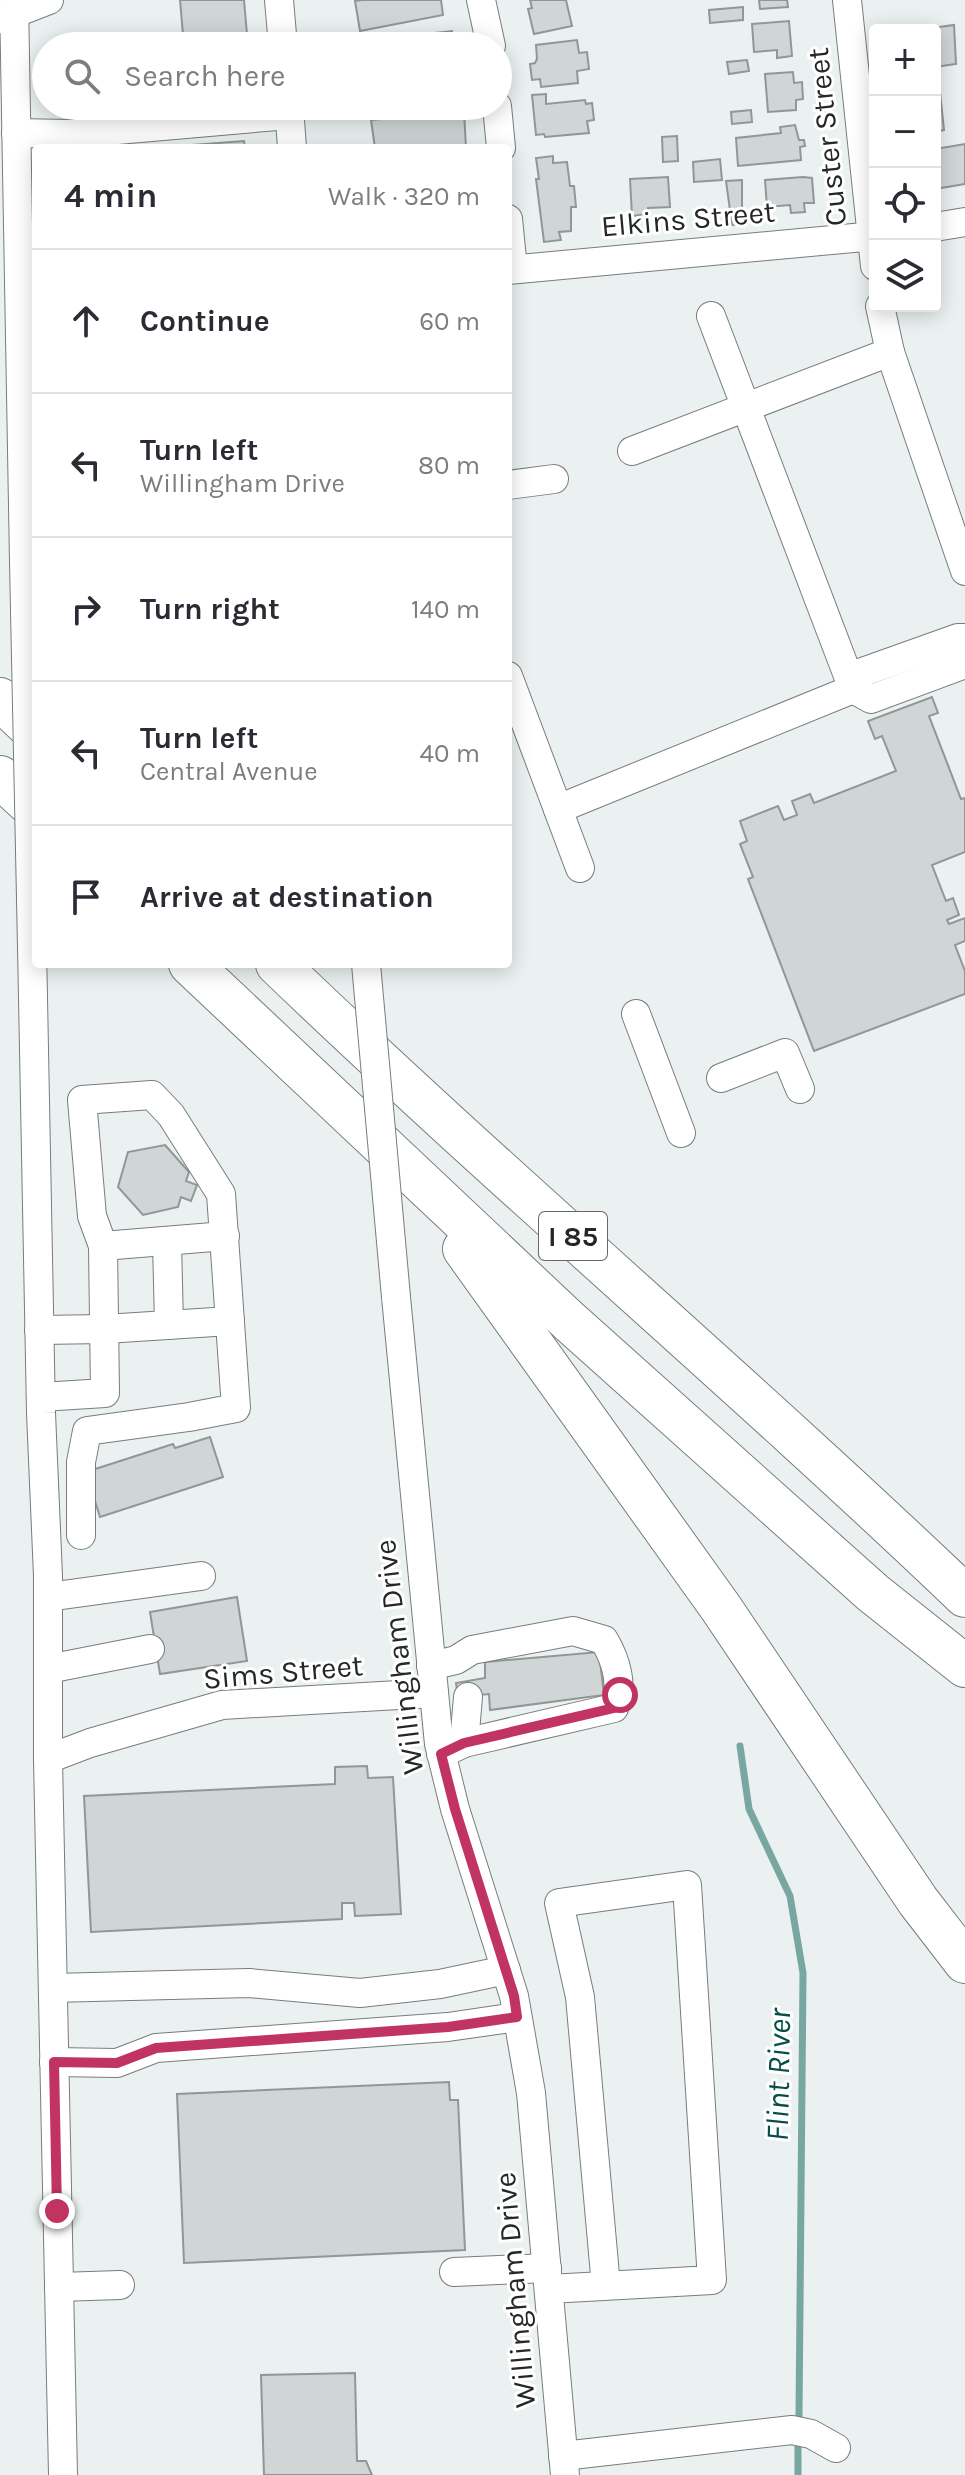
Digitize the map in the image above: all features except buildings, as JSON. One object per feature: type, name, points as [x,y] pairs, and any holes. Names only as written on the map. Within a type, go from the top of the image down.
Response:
[{"type":"highway","points":[[0,699],[32,729]]},
{"type":"highway","points":[[0,777],[32,806]]},
{"type":"highway","name":"I 85","points":[[194,968],[569,1321],[850,1572],[965,1666]]},
{"type":"highway","name":"I 85","points":[[281,968],[374,1057],[871,1506],[965,1596]]},
{"type":"highway","points":[[410,1173],[721,1608],[918,1901],[965,1962]]},
{"type":"highway","points":[[871,1506],[965,1581]]},
{"type":"street","points":[[32,946],[16,133],[9,11],[49,0]]},
{"type":"street","points":[[279,0],[282,32]]},
{"type":"street","points":[[481,0],[488,32]]},
{"type":"street","name":"Custer Street","points":[[847,0],[869,200]]},
{"type":"street","points":[[16,133],[71,141],[219,120]]},
{"type":"street","points":[[290,120],[292,144]]},
{"type":"street","points":[[498,120],[501,144]]},
{"type":"street","points":[[941,226],[965,222]]},
{"type":"street","name":"Elkins Street","points":[[512,269],[869,236]]},
{"type":"street","points":[[881,312],[890,352],[965,571]]},
{"type":"street","points":[[711,316],[853,689],[871,699],[965,664]]},
{"type":"street","points":[[632,451],[890,352]]},
{"type":"street","points":[[512,484],[554,479]]},
{"type":"street","points":[[558,809],[853,689],[860,673],[965,638]]},
{"type":"street","points":[[512,687],[580,868]]},
{"type":"street","points":[[32,968],[48,1597],[48,1759],[63,2475]]},
{"type":"street","name":"Willingham Drive","points":[[366,968],[396,1297],[451,1680],[455,1809],[506,1970],[531,2093],[564,2465]]},
{"type":"street","points":[[636,1014],[681,1133]]},
{"type":"street","points":[[721,1078],[785,1053],[800,1089]]},
{"type":"street","points":[[81,1535],[81,1462],[87,1431],[107,1428],[236,1408],[221,1194],[171,1115],[152,1095],[82,1100],[92,1216],[103,1246],[107,1428]]},
{"type":"street","points":[[103,1246],[225,1236]]},
{"type":"street","points":[[167,1241],[169,1325]]},
{"type":"street","points":[[39,1330],[230,1321]]},
{"type":"street","points":[[41,1397],[105,1393]]},
{"type":"street","points":[[48,1597],[201,1576]]},
{"type":"street","name":"Sims Street","points":[[48,1759],[90,1743],[222,1705],[451,1680],[472,1650],[573,1631],[604,1640],[614,1656],[620,1695],[614,1708],[452,1748]]},
{"type":"street","points":[[48,1669],[150,1649]]},
{"type":"street","points":[[454,2272],[548,2278],[606,2286],[712,2280],[687,1885],[559,1903],[580,1997],[606,2286]]},
{"type":"street","points":[[53,1988],[249,1983],[360,1993],[440,1984],[506,1970]]},
{"type":"street","points":[[54,2062],[117,2063],[156,2048],[448,2027],[517,2017]]},
{"type":"street","points":[[59,2287],[120,2285]]},
{"type":"street","points":[[564,2465],[792,2430],[811,2434],[836,2448]]},
{"type":"waterway","name":"Flint River","points":[[740,1746],[749,1809],[790,1896],[803,1973],[799,2416]]},
{"type":"waterway","name":"Flint River","points":[[798,2446],[798,2475]]},
{"type":"route","points":[[57,2211],[54,2062],[117,2063],[156,2048],[448,2027],[517,2017],[514,1996],[455,1809],[441,1754],[464,1743],[508,1731],[614,1708],[620,1695]]}]
